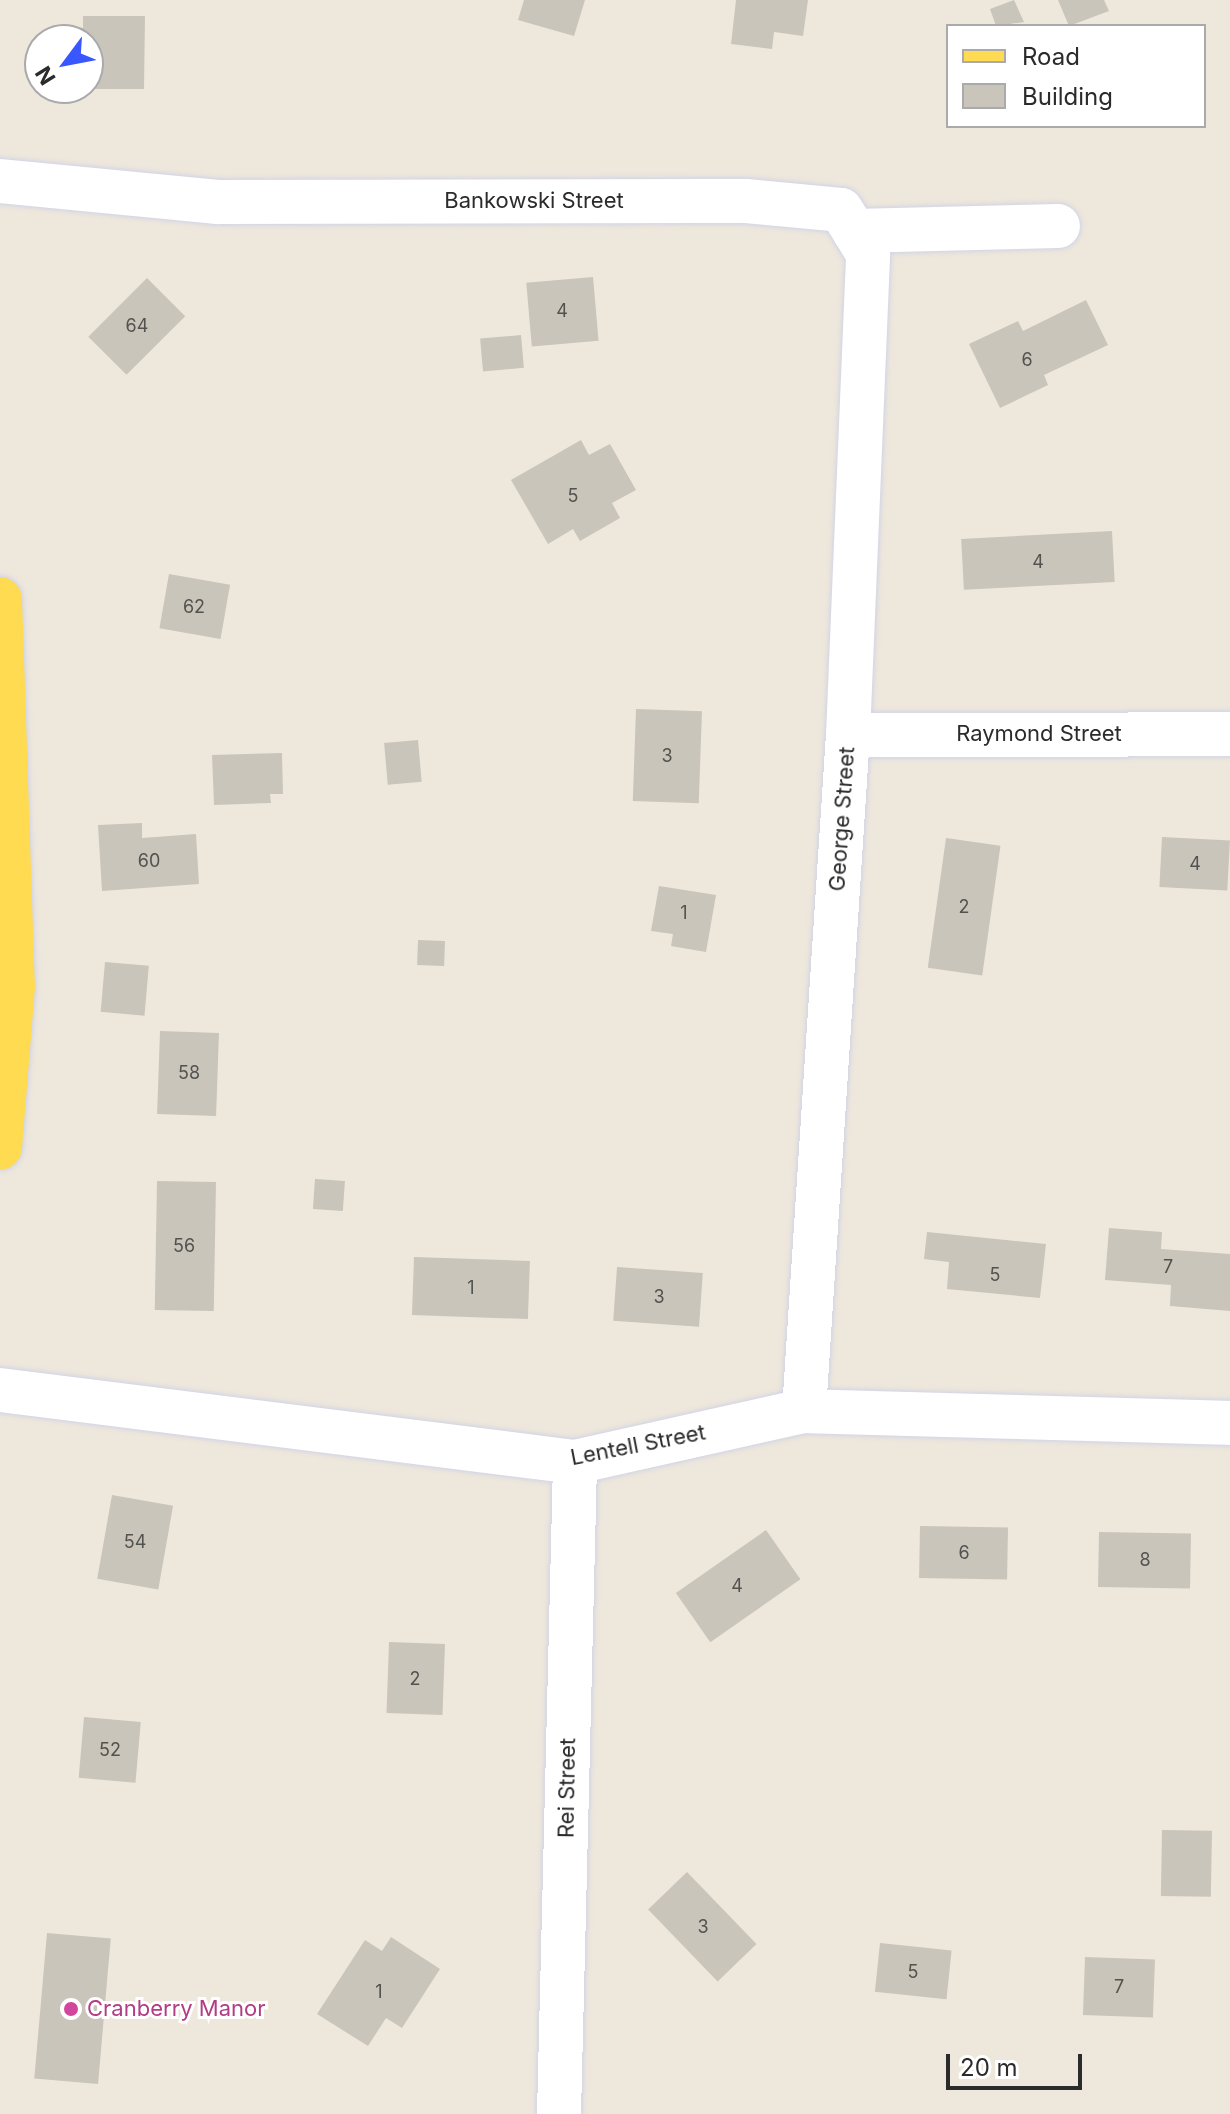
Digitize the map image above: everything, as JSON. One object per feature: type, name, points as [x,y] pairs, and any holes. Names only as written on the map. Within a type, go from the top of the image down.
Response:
[{"type":"main road","points":[[0,599],[13,986],[0,1147]]},
{"type":"street","name":"Bankowski Street","points":[[0,181],[217,202],[746,201],[841,210],[854,231]]},
{"type":"street","points":[[854,231],[1058,226]]},
{"type":"street","name":"George Street","points":[[804,1411],[848,735],[868,254],[854,231]]},
{"type":"street","name":"Raymond Street","points":[[848,735],[1230,734]]},
{"type":"street","name":"Lentell Street","points":[[0,1390],[575,1462],[804,1411],[1230,1423]]},
{"type":"street","name":"Rei Street","points":[[559,2114],[575,1462]]},
{"type":"building","points":[[524,0],[585,0],[574,36],[518,20]]},
{"type":"building","points":[[736,0],[808,0],[803,36],[774,32],[772,49],[731,44]]},
{"type":"building","points":[[1014,0],[1024,22],[995,24],[990,9]]},
{"type":"building","points":[[1058,0],[1104,0],[1109,11],[1068,24]]},
{"type":"building","points":[[83,16],[145,16],[144,89],[104,89],[104,24],[83,24]]},
{"type":"building","points":[[593,277],[599,341],[532,347],[526,283]]},
{"type":"building","points":[[147,278],[185,316],[126,375],[88,337]]},
{"type":"building","points":[[1086,300],[1108,345],[1044,375],[1048,385],[1000,408],[969,344],[1018,321],[1023,331]]},
{"type":"building","points":[[521,335],[524,368],[483,371],[480,339]]},
{"type":"building","points":[[581,440],[589,455],[610,444],[636,490],[612,503],[620,518],[580,541],[573,529],[548,544],[511,480]]},
{"type":"building","points":[[1112,531],[1115,582],[964,590],[961,539]]},
{"type":"building","points":[[169,574],[230,585],[221,639],[159,628]]},
{"type":"building","points":[[636,709],[702,711],[699,803],[633,801]]},
{"type":"building","points":[[418,740],[422,782],[388,785],[384,743]]},
{"type":"building","points":[[282,753],[283,794],[270,794],[271,803],[214,805],[212,755]]},
{"type":"building","points":[[142,823],[142,838],[196,834],[199,884],[102,891],[98,825]]},
{"type":"building","points":[[1162,837],[1230,841],[1227,890],[1159,887]]},
{"type":"building","points":[[946,838],[1000,846],[982,975],[928,968]]},
{"type":"building","points":[[659,886],[716,895],[706,952],[671,946],[673,934],[651,931]]},
{"type":"building","points":[[418,940],[445,941],[444,966],[417,965]]},
{"type":"building","points":[[105,962],[149,966],[144,1016],[101,1012]]},
{"type":"building","points":[[160,1031],[219,1033],[216,1116],[157,1114]]},
{"type":"building","points":[[315,1179],[345,1181],[343,1211],[313,1209]]},
{"type":"building","points":[[157,1181],[216,1182],[214,1311],[155,1310]]},
{"type":"building","points":[[1109,1228],[1162,1232],[1161,1249],[1230,1254],[1230,1311],[1170,1306],[1171,1285],[1105,1280]]},
{"type":"building","points":[[927,1232],[1046,1244],[1040,1298],[947,1289],[949,1262],[924,1259]]},
{"type":"building","points":[[414,1257],[530,1261],[528,1319],[412,1315]]},
{"type":"building","points":[[617,1267],[703,1273],[699,1327],[613,1321]]},
{"type":"building","points":[[112,1495],[173,1506],[158,1589],[97,1579]]},
{"type":"building","points":[[920,1526],[1008,1528],[1007,1580],[919,1578]]},
{"type":"building","points":[[766,1530],[800,1579],[710,1642],[676,1593]]},
{"type":"building","points":[[1099,1532],[1191,1534],[1190,1589],[1098,1587]]},
{"type":"building","points":[[389,1642],[445,1644],[442,1715],[387,1713]]},
{"type":"building","points":[[84,1717],[141,1722],[135,1783],[79,1778]]},
{"type":"building","points":[[1162,1830],[1212,1831],[1211,1897],[1161,1896]]},
{"type":"building","points":[[687,1872],[756,1944],[718,1981],[648,1910]]},
{"type":"building","name":"Cranberry Manor","points":[[47,1933],[111,1939],[98,2084],[34,2078]]},
{"type":"building","points":[[391,1937],[440,1969],[402,2028],[386,2018],[368,2046],[317,2014],[365,1940],[382,1951]]},
{"type":"building","points":[[880,1943],[952,1951],[946,1999],[875,1992]]},
{"type":"building","points":[[1085,1957],[1155,1959],[1153,2017],[1083,2015]]},
{"type":"place","name":"Cranberry Manor","points":[[71,2009]]}]
